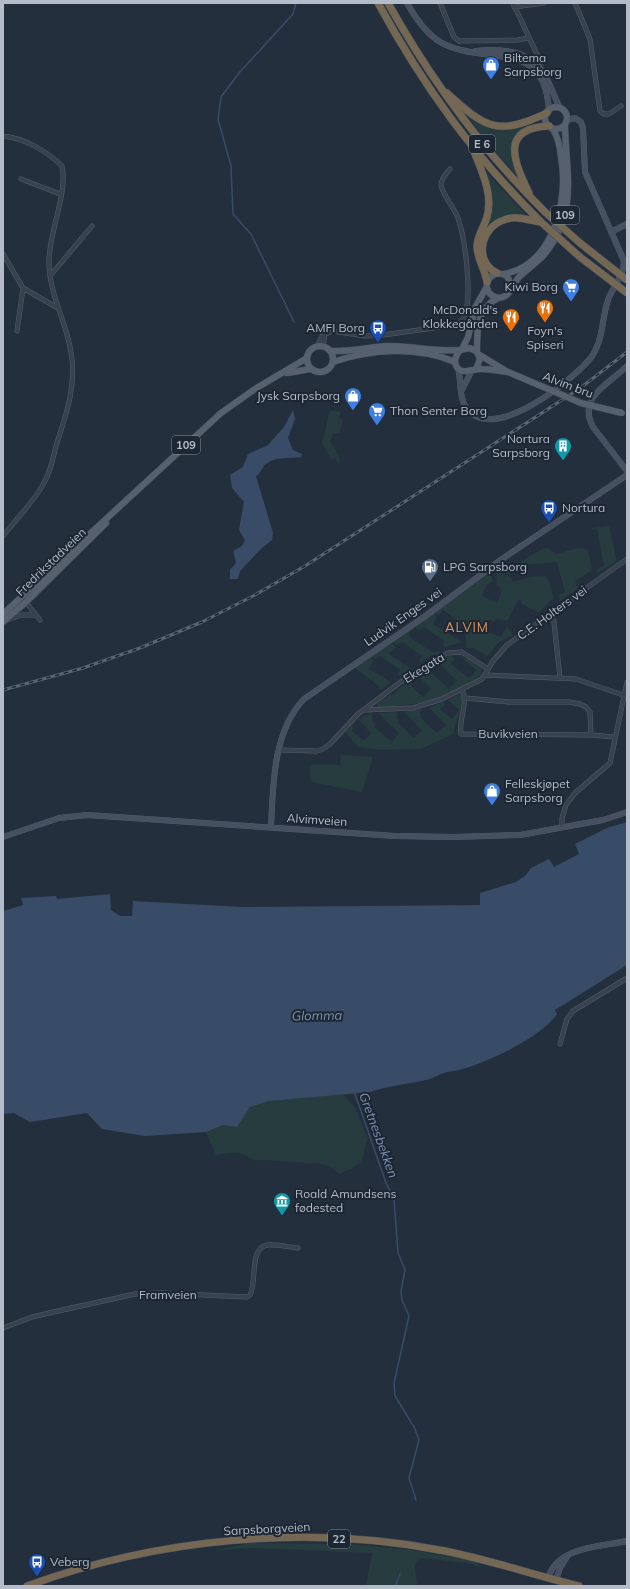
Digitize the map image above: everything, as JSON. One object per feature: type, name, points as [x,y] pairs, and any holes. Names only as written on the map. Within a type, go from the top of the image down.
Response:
[{"type":"highway","name":"E 6","points":[[378,3],[422,78],[473,149],[502,182],[541,222],[580,257],[627,293]]},
{"type":"highway","name":"E 6","points":[[388,3],[437,84],[479,140],[545,212],[580,243],[627,280]]},
{"type":"highway","name":"E 6","points":[[437,84],[473,116],[489,125],[501,127],[514,126],[548,112]]},
{"type":"highway","name":"E 6","points":[[532,199],[516,164],[514,153],[515,144],[519,136],[526,130],[537,127],[550,127]]},
{"type":"highway","name":"E 6","points":[[473,149],[488,192],[488,212],[477,247],[478,258],[486,285]]},
{"type":"highway","points":[[500,273],[486,264],[483,255],[483,242],[490,229],[498,222],[509,218],[521,218],[541,222]]},
{"type":"highway","name":"Sarpsborgveien","points":[[27,1586],[69,1571],[166,1550],[217,1543],[282,1538],[349,1539],[413,1546],[475,1557],[579,1586]]},
{"type":"main road","points":[[548,112],[553,108],[560,108]]},
{"type":"main road","name":"109","points":[[474,370],[480,363],[476,338],[480,316],[488,304],[498,298],[507,296],[519,277],[546,252],[564,220],[569,186],[566,113],[560,108]]},
{"type":"main road","name":"109","points":[[457,365],[456,356],[468,337],[475,308],[490,276],[520,268],[532,259],[550,238],[559,218],[564,194],[563,170],[558,142],[546,120],[548,112]]},
{"type":"main road","points":[[550,127],[559,129],[566,122]]},
{"type":"main road","points":[[500,273],[510,280],[512,287]]},
{"type":"main road","points":[[486,285],[490,295],[498,298]]},
{"type":"main road","name":"109","points":[[330,351],[343,352],[387,346],[461,349],[470,348],[508,372]]},
{"type":"main road","points":[[320,347],[330,351],[333,362]]},
{"type":"main road","name":"109","points":[[308,358],[310,351],[320,347]]},
{"type":"main road","name":"109","points":[[311,369],[317,372],[325,371],[333,362],[364,354],[396,352],[436,355],[457,365],[464,372],[474,370],[508,372]]},
{"type":"main road","points":[[308,358],[311,369]]},
{"type":"main road","name":"Fredrikstadveien","points":[[3,614],[222,413],[255,389],[308,358]]},
{"type":"main road","name":"Fredrikstadveien","points":[[284,373],[311,369]]},
{"type":"main road","name":"Alvim bru","points":[[508,372],[581,403],[625,413]]},
{"type":"main road","name":"Fredrikstadveien","points":[[3,622],[26,602],[103,527],[112,515]]},
{"type":"street","points":[[407,3],[432,36],[445,45],[469,51],[507,56],[526,64],[534,70],[545,84],[548,112]]},
{"type":"street","points":[[440,3],[456,40],[462,42],[489,42],[528,38]]},
{"type":"street","points":[[540,63],[514,5],[544,3]]},
{"type":"street","points":[[575,3],[590,39],[600,111],[604,114],[609,114],[621,106]]},
{"type":"street","points":[[469,51],[507,50],[529,58],[544,74],[560,108]]},
{"type":"street","points":[[457,365],[464,404],[469,411],[481,418],[498,419],[524,408],[559,388],[589,360],[597,347],[603,330],[605,311],[609,298],[623,270],[625,261],[585,172],[583,128],[581,122],[575,118],[566,122]]},
{"type":"street","points":[[3,136],[12,137],[40,150],[62,166],[63,180],[49,251],[50,276],[56,307],[67,337],[72,357],[73,377],[69,401],[46,480],[3,536]]},
{"type":"street","points":[[320,347],[325,334],[337,331],[354,335],[383,335],[455,325],[464,318],[468,301],[468,286],[460,228],[454,210],[441,185],[442,180],[450,170]]},
{"type":"street","points":[[21,179],[60,194]]},
{"type":"street","points":[[611,232],[627,224]]},
{"type":"street","points":[[50,276],[92,226]]},
{"type":"street","points":[[3,254],[24,288],[56,307]]},
{"type":"street","points":[[18,331],[24,288]]},
{"type":"street","points":[[627,366],[594,395],[588,409],[593,428],[627,471]]},
{"type":"street","points":[[462,390],[474,370]]},
{"type":"street","name":"Ludvik Enges vei","points":[[271,827],[272,782],[289,718],[297,706],[310,694],[424,617],[502,559],[627,475]]},
{"type":"street","name":"C.E. Holters vei","points":[[485,675],[507,645],[627,559]]},
{"type":"street","points":[[22,596],[40,620]]},
{"type":"street","points":[[553,613],[560,678]]},
{"type":"street","points":[[3,622],[22,615],[35,615]]},
{"type":"street","name":"Ekegata","points":[[280,750],[317,751],[323,749],[330,744],[358,714],[402,681],[447,653],[462,652],[488,670]]},
{"type":"street","points":[[364,710],[424,706],[462,690],[485,675],[576,679],[624,695]]},
{"type":"street","points":[[562,827],[562,818],[566,805],[575,793],[610,763],[627,682]]},
{"type":"street","points":[[462,690],[465,698],[509,702],[580,704],[586,707],[590,712],[591,735]]},
{"type":"street","name":"Buvikveien","points":[[465,698],[460,722],[461,734],[591,735],[615,737]]},
{"type":"street","name":"Alvimveien","points":[[5,836],[50,821],[78,816],[395,836],[453,837],[520,835],[602,820],[627,812]]},
{"type":"street","points":[[560,1044],[567,1019],[573,1011],[627,978]]},
{"type":"street","name":"Framveien","points":[[3,1328],[58,1310],[135,1294],[161,1292],[247,1297],[250,1296],[253,1289],[256,1256],[262,1247],[267,1245],[298,1248]]},
{"type":"street","points":[[548,1578],[555,1565],[570,1553],[627,1541]]},
{"type":"street","points":[[556,1580],[560,1568],[570,1553]]},
{"type":"green space","points":[[463,110],[477,122],[490,128],[505,129],[523,126],[524,128],[514,140],[511,152],[514,165],[520,179],[481,135]]},
{"type":"green space","points":[[485,171],[527,216],[506,216],[497,220],[489,227],[486,225]]},
{"type":"green space","points":[[330,410],[341,412],[339,418],[343,419],[340,433],[333,434],[330,441],[340,458],[338,463],[335,458],[332,460],[322,444]]},
{"type":"green space","points":[[609,526],[617,561],[597,573],[597,569],[604,566],[597,529],[592,530],[592,528]]},
{"type":"green space","points":[[546,547],[557,554],[580,548],[588,550],[592,570],[575,581],[578,589],[560,601],[559,595],[565,592],[557,562],[524,565],[524,567],[510,568],[510,576],[503,572]]},
{"type":"green space","points":[[499,568],[502,573],[512,579],[513,582],[530,577],[545,576],[549,581],[554,599],[551,600],[539,613],[522,604],[519,599],[507,621],[496,619],[495,622],[489,619],[484,630],[501,637],[507,626],[513,635],[499,642],[487,656],[472,647],[469,649],[466,647],[464,629],[453,617],[443,610],[438,615],[434,612],[490,572],[493,581],[487,585],[482,596],[497,603],[502,590],[497,585],[496,570]]},
{"type":"green space","points":[[434,612],[437,617],[433,624],[462,642],[445,647],[442,644],[444,641],[424,627],[422,629],[417,629],[414,626]]},
{"type":"green space","points":[[414,626],[415,628],[408,633],[411,638],[434,653],[438,651],[442,654],[438,656],[434,654],[421,662],[419,660],[422,656],[402,642],[396,645],[392,641]]},
{"type":"green space","points":[[391,642],[395,647],[389,654],[412,669],[400,676],[398,674],[400,670],[380,656],[375,659],[371,656]]},
{"type":"green space","points":[[457,654],[469,659],[482,669],[481,674],[462,688],[430,701],[384,708],[377,707],[377,703],[390,694],[393,695],[398,689],[412,679],[412,687],[423,697],[431,689],[418,676],[433,665],[432,673],[449,689],[457,681],[438,662],[450,655],[455,659],[451,664],[469,678],[477,670]]},
{"type":"green space","points":[[370,656],[374,661],[368,669],[391,683],[381,690],[379,689],[380,687],[355,668],[349,671]]},
{"type":"green space","points":[[457,695],[461,696],[463,700],[453,734],[421,749],[381,750],[358,747],[346,733],[346,731],[353,724],[352,731],[364,741],[371,733],[358,719],[372,713],[373,721],[376,724],[374,727],[392,742],[399,733],[378,713],[396,712],[398,714],[396,717],[399,720],[397,722],[414,738],[422,730],[404,712],[422,709],[420,714],[422,715],[420,717],[437,733],[446,725],[429,708],[442,702],[445,704],[440,709],[452,719],[459,710],[448,700]]},
{"type":"green space","points":[[341,755],[373,757],[362,792],[312,782],[310,778],[310,765],[340,765]]},
{"type":"green space","points":[[343,1094],[356,1109],[368,1139],[361,1161],[352,1168],[339,1174],[329,1166],[323,1164],[257,1160],[238,1153],[216,1155],[206,1132],[223,1125],[237,1127],[250,1107],[269,1101]]},
{"type":"green space","points":[[252,1543],[348,1544],[413,1550],[475,1561],[482,1568],[467,1563],[421,1558],[416,1562],[415,1567],[417,1586],[366,1586],[372,1553],[253,1548],[212,1550]]},
{"type":"water","points":[[293,410],[295,419],[288,438],[293,450],[302,454],[301,457],[270,461],[256,476],[273,533],[272,540],[262,548],[240,571],[238,579],[230,579],[230,570],[236,563],[233,551],[242,546],[245,540],[239,530],[244,502],[232,488],[230,475],[243,467],[248,454],[268,445],[284,427]]},
{"type":"water","name":"Glomma","points":[[627,822],[627,965],[555,1010],[557,1014],[550,1023],[527,1040],[500,1055],[473,1066],[442,1073],[430,1079],[370,1092],[269,1101],[250,1107],[237,1127],[223,1125],[206,1132],[145,1136],[102,1129],[87,1113],[30,1122],[14,1113],[3,1114],[3,911],[23,905],[21,898],[56,896],[57,899],[110,894],[111,910],[120,916],[132,916],[133,901],[242,907],[480,905],[480,893],[516,882],[526,875],[531,868],[549,859],[554,867],[579,854],[575,844],[607,828]]},
{"type":"waterway","points":[[294,322],[251,234],[233,214],[231,166],[218,119],[221,97],[239,73],[293,14],[296,3]]},
{"type":"waterway","name":"Gretnesbekken","points":[[354,1091],[386,1183],[394,1199],[398,1253],[405,1270],[401,1291],[402,1300],[409,1316],[394,1383],[395,1396],[414,1427],[419,1440],[409,1478],[416,1500]]},
{"type":"waterway","name":"Gretnesbekken","points":[[395,1586],[400,1574]]},
{"type":"railway","points":[[3,690],[83,668],[140,648],[202,622],[253,596],[305,566],[579,389],[627,352]]},
{"type":"place","name":"Biltema Sarpsborg","points":[[491,80]]},
{"type":"place","name":"Kiwi Borg","points":[[571,302]]},
{"type":"place","name":"Foyn's Spiseri","points":[[545,323]]},
{"type":"place","name":"McDonald's Klokkegården","points":[[511,332]]},
{"type":"place","name":"AMFI Borg","points":[[378,343]]},
{"type":"place","name":"Jysk Sarpsborg","points":[[353,411]]},
{"type":"place","name":"Thon Senter Borg","points":[[377,426]]},
{"type":"place","name":"Nortura Sarpsborg","points":[[563,461]]},
{"type":"place","name":"Nortura","points":[[549,523]]},
{"type":"place","name":"LPG Sarpsborg","points":[[430,582]]},
{"type":"place","name":"Felleskjøpet Sarpsborg","points":[[492,806]]},
{"type":"place","name":"Roald Amundsens fødested","points":[[282,1216]]},
{"type":"place","name":"Veberg","points":[[37,1577]]},
{"type":"district","name":"ALVIM","points":[[467,627]]}]
